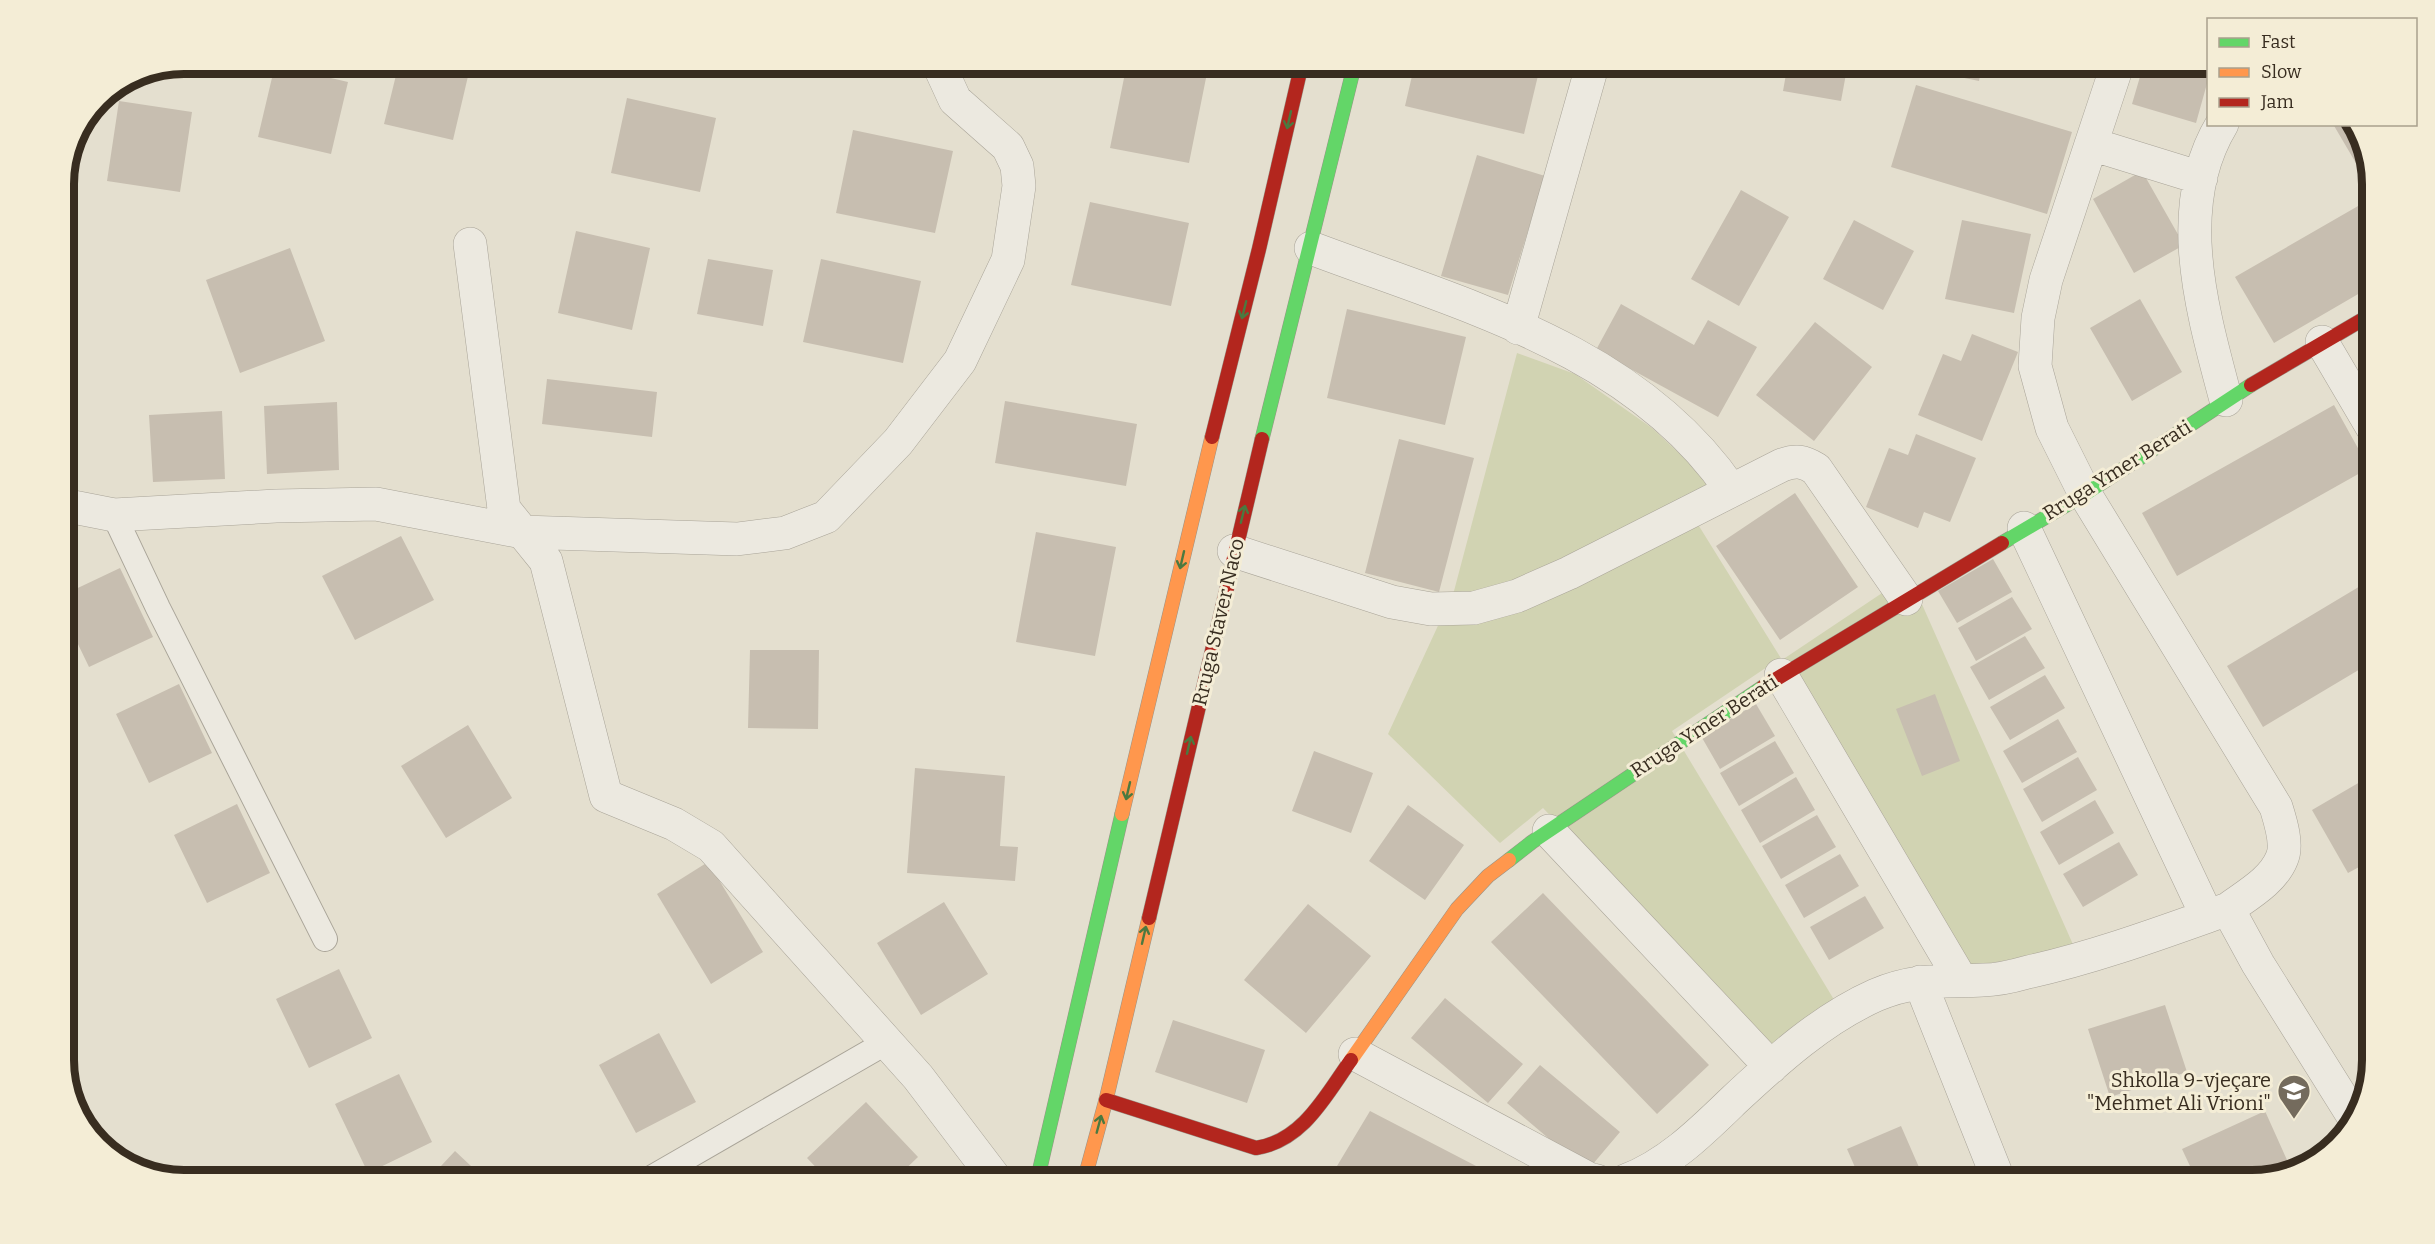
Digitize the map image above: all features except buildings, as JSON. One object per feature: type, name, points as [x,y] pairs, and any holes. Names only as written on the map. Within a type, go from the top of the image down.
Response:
[{"type":"main road","points":[[1040,1170],[1185,544],[1259,249],[1299,74]]},
{"type":"main road","name":"Rruga Staver Naco","points":[[1087,1170],[1106,1100],[1234,551],[1352,74]]},
{"type":"main road","name":"Rruga Ymer Berati","points":[[1106,1100],[1256,1148],[1269,1147],[1283,1141],[1309,1119],[1457,909],[1488,876],[1549,831],[1781,675],[2024,528],[2085,494],[2226,400],[2361,320]]},
{"type":"street","points":[[74,507],[114,515],[276,506],[376,504],[522,532],[737,539],[785,533],[826,517],[898,442],[960,361],[1008,260],[1019,186],[1017,166],[1008,147],[955,100],[943,74]]},
{"type":"street","points":[[1518,328],[1590,74]]},
{"type":"street","points":[[1649,1170],[1706,1127],[1797,1043],[1876,995],[1920,982],[1986,980],[2029,972],[2081,958],[2217,912],[2265,882],[2283,857],[2283,829],[2276,807],[2085,494],[2052,428],[2035,366],[2038,318],[2046,280],[2114,74]]},
{"type":"street","points":[[2221,126],[2214,138],[2201,178],[2195,226],[2197,275],[2206,324],[2226,400]]},
{"type":"street","points":[[2091,144],[2201,178]]},
{"type":"street","points":[[470,244],[504,509],[546,561],[606,796],[674,824],[711,846],[918,1077],[989,1170]]},
{"type":"street","points":[[1311,248],[1465,306],[1565,348],[1615,377],[1670,419],[1715,466],[1731,490]]},
{"type":"street","points":[[2322,342],[2361,409]]},
{"type":"street","points":[[1234,551],[1392,602],[1431,609],[1474,608],[1517,596],[1569,573],[1792,461],[1803,462],[1816,469],[1906,599]]},
{"type":"street","points":[[2024,528],[2217,912],[2258,964],[2349,1110]]},
{"type":"street","points":[[1781,675],[1961,980]]},
{"type":"street","points":[[1549,831],[1771,1067]]},
{"type":"street","points":[[1920,982],[1995,1170]]},
{"type":"street","points":[[1355,1054],[1571,1170]]},
{"type":"lane","points":[[114,515],[158,608],[325,939]]},
{"type":"lane","points":[[665,1170],[886,1042]]},
{"type":"green space","points":[[1517,353],[1575,374],[1652,428],[1713,485],[1681,497],[1782,660],[1909,575],[2075,949],[1972,966],[1806,689],[1767,667],[1672,731],[1836,1003],[1772,1048],[1543,808],[1500,843],[1388,734],[1454,591]]},
{"type":"traffic: fast","points":[[1262,439],[1352,74]]},
{"type":"traffic: fast","points":[[2002,543],[2085,494],[2251,385]]},
{"type":"traffic: fast","points":[[1509,860],[1532,842],[1763,687]]},
{"type":"traffic: fast","points":[[1040,1170],[1122,814]]},
{"type":"traffic: slow","points":[[1122,814],[1212,437]]},
{"type":"traffic: slow","points":[[1351,1060],[1457,909],[1488,876],[1509,860]]},
{"type":"traffic: slow","points":[[1087,1170],[1149,918]]},
{"type":"traffic: jam","points":[[1212,437],[1299,74]]},
{"type":"traffic: jam","points":[[2251,385],[2361,320]]},
{"type":"traffic: jam","points":[[1149,918],[1262,439]]},
{"type":"traffic: jam","points":[[1763,687],[2002,543]]},
{"type":"traffic: jam","points":[[1106,1100],[1256,1148],[1273,1144],[1287,1136],[1312,1115],[1351,1060]]},
{"type":"place","name":"Shkolla 9-vjeçare \"Mehmet Ali Vrioni\"","points":[[2294,1120]]}]
